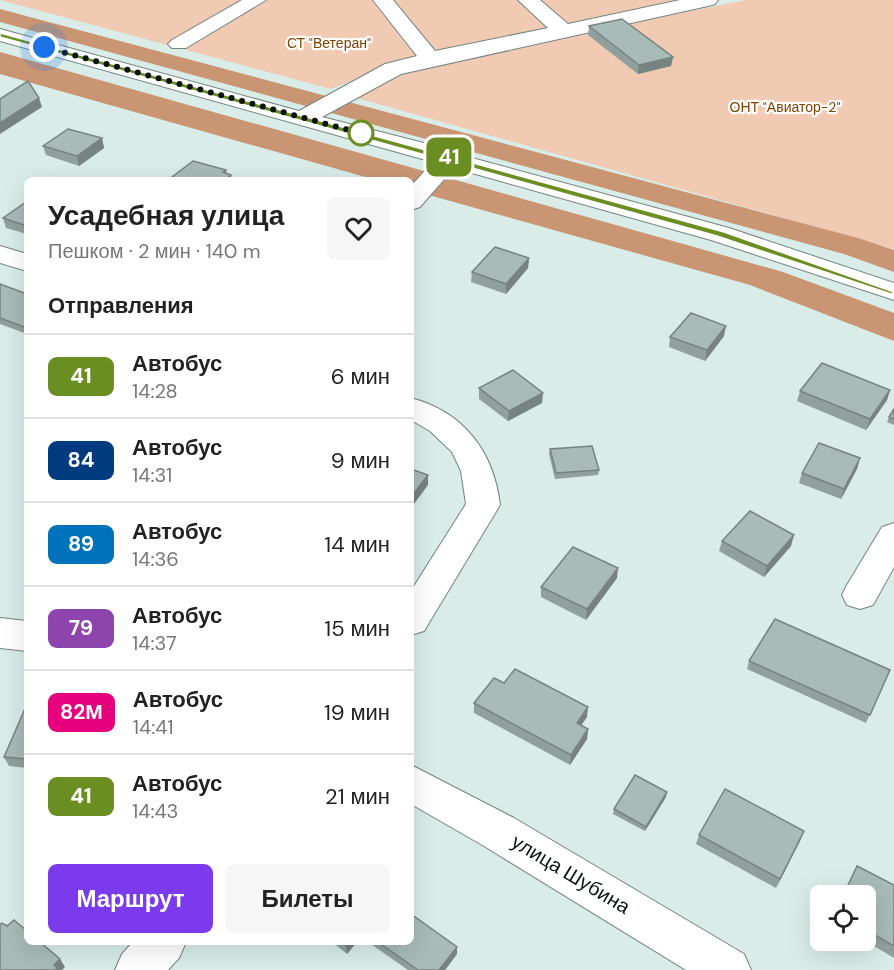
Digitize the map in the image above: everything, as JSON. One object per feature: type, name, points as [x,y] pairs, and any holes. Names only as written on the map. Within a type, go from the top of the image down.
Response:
[{"type":"street","points":[[179,44],[256,0]]},
{"type":"street","points":[[383,0],[430,59]]},
{"type":"street","points":[[528,0],[562,29]]},
{"type":"street","points":[[303,118],[393,69],[562,29],[682,3],[708,0]]},
{"type":"street","points":[[0,35],[450,157],[720,234],[894,292]]},
{"type":"street","points":[[414,199],[450,157]]},
{"type":"street","points":[[0,254],[24,261]]},
{"type":"street","points":[[414,409],[437,419],[459,437],[478,472],[483,505],[414,616]]},
{"type":"street","points":[[860,596],[894,536]]},
{"type":"street","points":[[0,633],[24,636]]},
{"type":"street","name":"улица Шубина","points":[[414,785],[499,832],[728,970]]},
{"type":"street","points":[[138,970],[160,945]]},
{"type":"green space","name":"СТ \"Ветеран\"","points":[[0,0],[699,0],[413,57],[331,89]]},
{"type":"green space","name":"ОНТ \"Авиатор-2\"","points":[[746,0],[894,0],[894,249],[353,97],[401,72],[449,60]]},
{"type":"shaded area","points":[[0,9],[858,238],[894,250],[894,272],[844,254],[0,22]]},
{"type":"shaded area","points":[[0,52],[783,272],[894,313],[894,341],[750,285],[414,191],[414,177],[365,177],[0,74]]},
{"type":"building","points":[[622,19],[673,57],[639,65],[589,26]]},
{"type":"building","points":[[28,81],[39,98],[0,123],[0,99]]},
{"type":"building","points":[[68,129],[102,138],[77,156],[43,146]]},
{"type":"building","points":[[193,161],[226,170],[223,172],[231,175],[229,177],[172,177]]},
{"type":"building","points":[[24,203],[24,225],[3,218]]},
{"type":"building","points":[[495,247],[529,258],[506,284],[472,272]]},
{"type":"building","points":[[0,284],[24,293],[24,327],[0,318]]},
{"type":"building","points":[[691,313],[726,326],[707,350],[670,337]]},
{"type":"building","points":[[822,363],[890,390],[870,419],[800,391]]},
{"type":"building","points":[[513,370],[543,393],[509,411],[479,388]]},
{"type":"building","points":[[894,409],[894,419],[889,417]]},
{"type":"building","points":[[819,443],[860,458],[844,489],[802,473]]},
{"type":"building","points":[[592,446],[599,470],[556,473],[550,449]]},
{"type":"building","points":[[414,470],[428,475],[414,493]]},
{"type":"building","points":[[750,511],[794,535],[767,566],[722,541]]},
{"type":"building","points":[[573,547],[618,568],[587,609],[541,587]]},
{"type":"building","points":[[775,619],[890,670],[870,715],[749,661]]},
{"type":"building","points":[[515,669],[588,707],[577,723],[588,729],[571,755],[474,703],[494,678],[504,683]]},
{"type":"building","points":[[24,711],[24,759],[4,757]]},
{"type":"building","points":[[635,775],[667,792],[646,827],[614,809]]},
{"type":"building","points":[[725,789],[804,831],[780,879],[699,835]]},
{"type":"building","points":[[857,866],[894,885],[894,946],[876,936],[876,885],[848,885]]},
{"type":"building","points":[[414,916],[457,947],[439,970],[418,970],[382,945],[414,945]]},
{"type":"building","points":[[14,920],[24,928],[24,945],[44,945],[60,959],[54,965],[57,968],[55,970],[0,970],[0,924],[7,926]]},
{"type":"bus line","name":"41","points":[[0,35],[450,157],[720,234],[894,292]]},
{"type":"route","points":[[44,47],[367,135],[361,133]]}]
